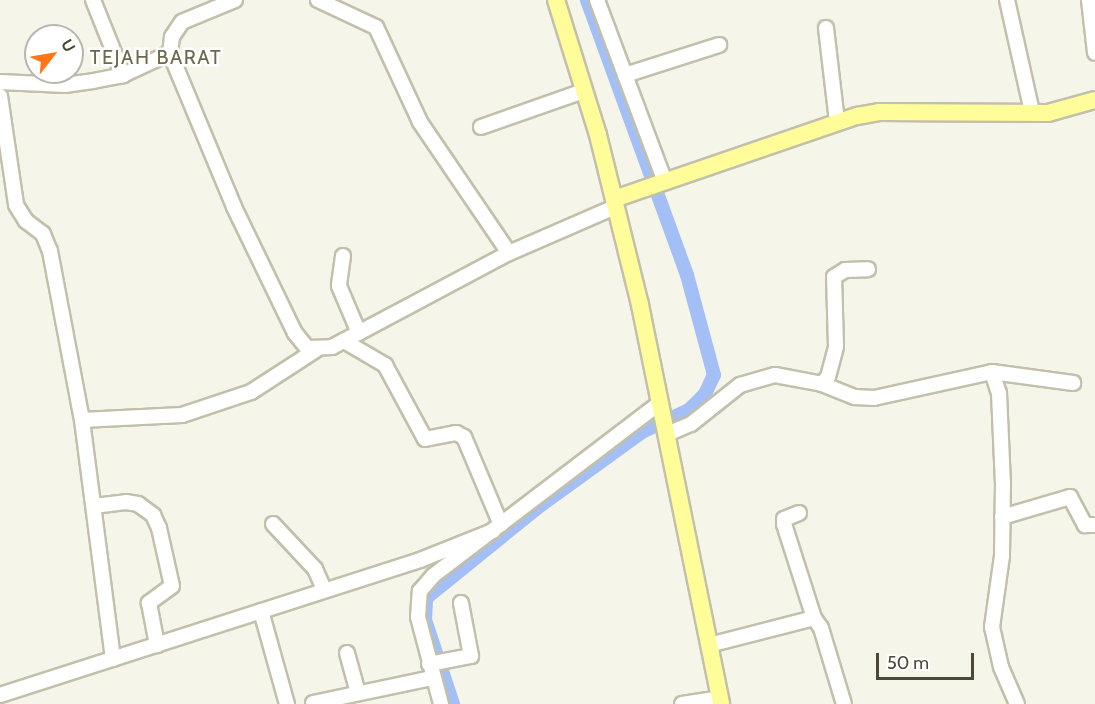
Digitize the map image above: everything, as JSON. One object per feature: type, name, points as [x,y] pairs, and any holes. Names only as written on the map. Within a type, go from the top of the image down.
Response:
[{"type":"main road","points":[[556,0],[584,91],[614,203],[664,419],[721,701]]},
{"type":"main road","points":[[614,203],[656,185],[837,123],[879,112],[1032,112],[1068,110],[1095,100]]},
{"type":"street","points":[[93,0],[123,75]]},
{"type":"street","points":[[234,0],[182,22],[172,37],[170,53],[234,207],[295,333],[307,348],[316,350]]},
{"type":"street","points":[[318,0],[376,27],[420,122],[509,254]]},
{"type":"street","points":[[597,0],[624,75],[656,185]]},
{"type":"street","points":[[1007,0],[1032,112]]},
{"type":"street","points":[[1089,0],[1095,53]]},
{"type":"street","points":[[826,28],[837,123]]},
{"type":"street","points":[[624,75],[719,45]]},
{"type":"street","points":[[0,82],[65,85],[123,75],[170,53]]},
{"type":"street","points":[[481,127],[584,91]]},
{"type":"street","points":[[0,96],[16,205],[47,241],[82,420],[113,659]]},
{"type":"street","points":[[82,420],[182,415],[251,392],[316,350],[344,341],[509,254],[614,203]]},
{"type":"street","points":[[343,256],[339,286],[359,333]]},
{"type":"street","points":[[822,384],[828,376],[836,347],[834,277],[845,270],[868,269]]},
{"type":"street","points":[[344,341],[385,365],[425,439],[456,433],[464,436],[497,528]]},
{"type":"street","points":[[992,372],[999,393],[1002,518],[992,627],[1001,667],[1017,704]]},
{"type":"street","points":[[441,704],[432,678],[435,663],[417,603],[420,591],[434,575],[497,528],[664,419],[691,424],[740,385],[775,375],[822,384],[855,397],[874,398],[992,372],[1073,383]]},
{"type":"street","points":[[1002,518],[1070,497],[1085,525],[1095,525]]},
{"type":"street","points":[[93,507],[126,502],[138,504],[153,515],[159,528],[172,586],[149,601],[157,645]]},
{"type":"street","points":[[799,513],[784,519],[784,524],[807,618],[821,628],[844,704]]},
{"type":"street","points":[[273,524],[315,569],[324,589]]},
{"type":"street","points":[[0,695],[420,560],[497,528]]},
{"type":"street","points":[[420,560],[434,575]]},
{"type":"street","points":[[435,663],[467,658],[473,651],[461,603]]},
{"type":"street","points":[[261,611],[287,704]]},
{"type":"street","points":[[709,645],[807,618]]},
{"type":"street","points":[[347,653],[358,693]]},
{"type":"street","points":[[313,703],[432,678]]},
{"type":"street","points":[[682,704],[721,701]]},
{"type":"waterway","points":[[453,704],[425,620],[426,598],[537,508],[642,432],[689,410],[705,394],[714,375],[687,275],[587,0]]},
{"type":"district","name":"TEJAH BARAT","points":[[156,57]]}]
